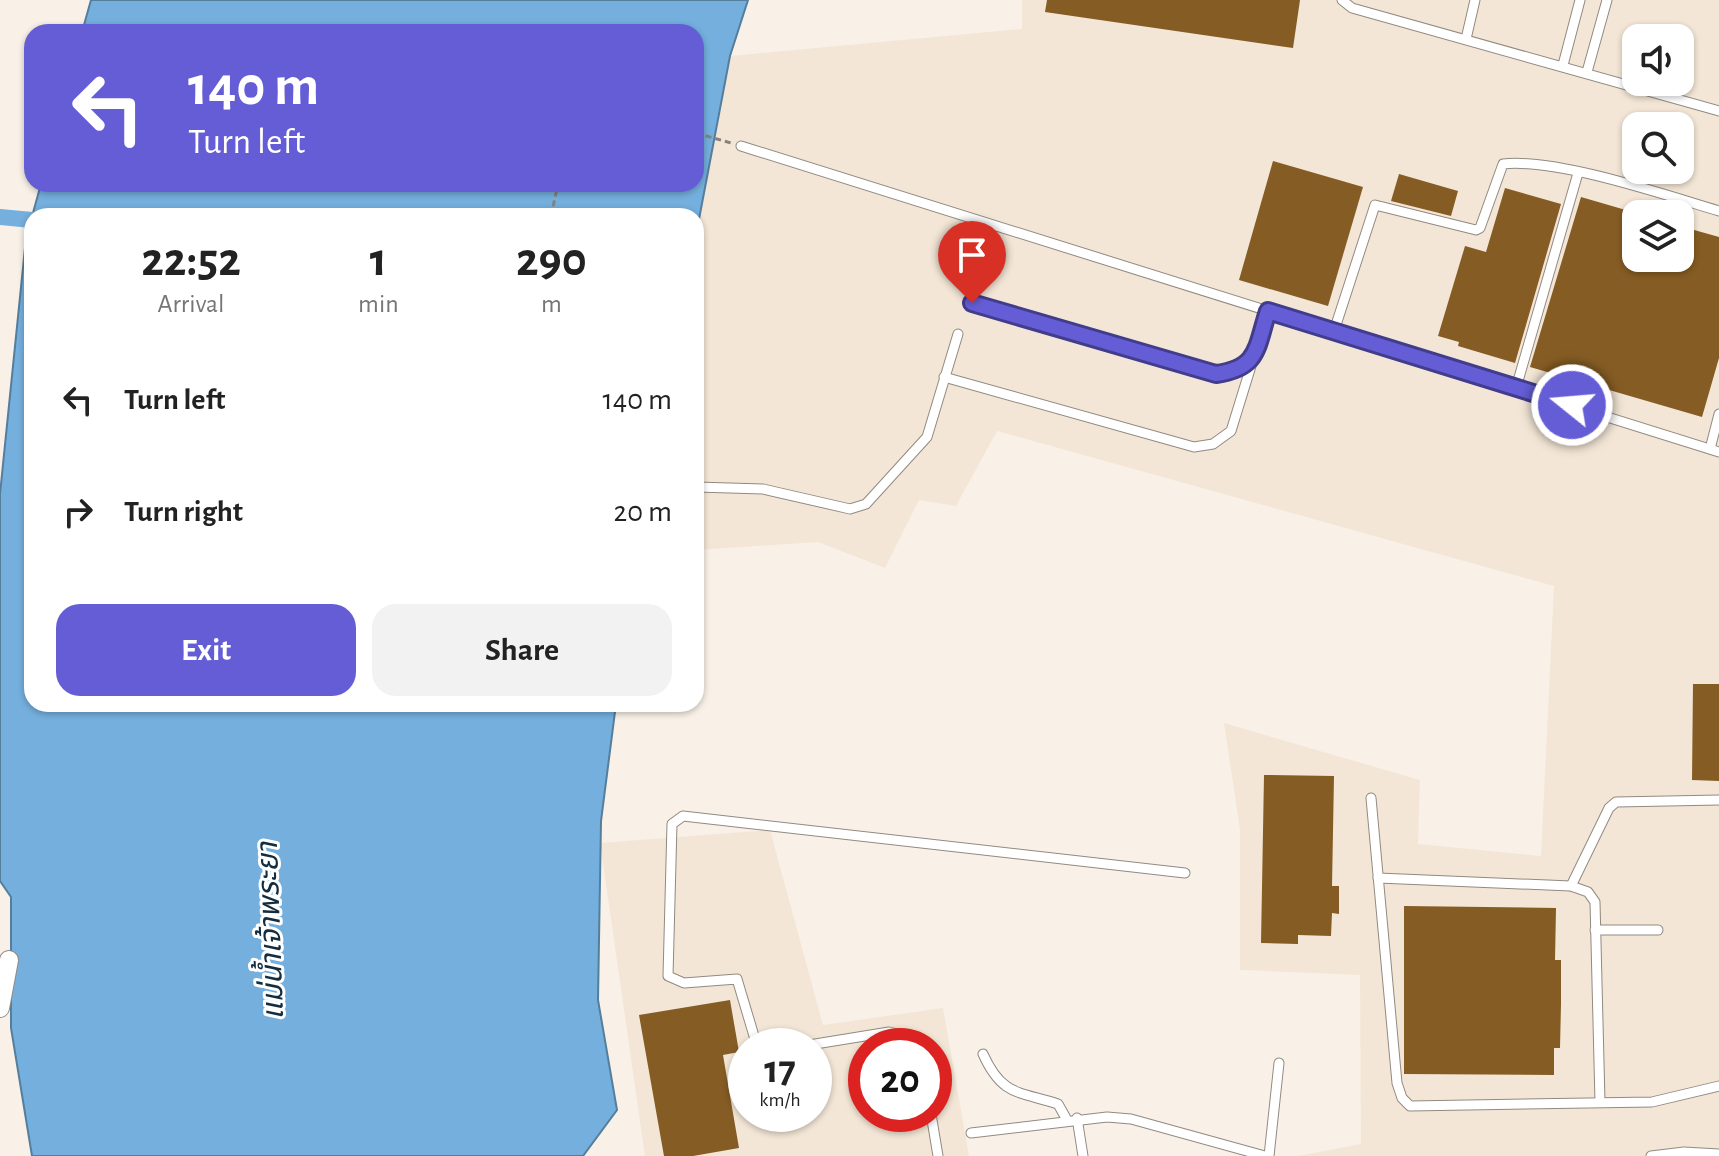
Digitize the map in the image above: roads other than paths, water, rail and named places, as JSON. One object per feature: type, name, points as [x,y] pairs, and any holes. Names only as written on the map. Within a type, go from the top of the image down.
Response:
[{"type":"street","points":[[0,1008],[9,960]]},
{"type":"lane","points":[[1342,0],[1352,8],[1719,111]]},
{"type":"lane","points":[[1466,39],[1475,0]]},
{"type":"lane","points":[[1563,65],[1580,0]]},
{"type":"lane","points":[[1587,72],[1607,0]]},
{"type":"lane","points":[[741,146],[1714,450],[1719,414]]},
{"type":"lane","points":[[1334,331],[1375,205],[1476,230],[1480,228],[1503,164],[1531,164],[1578,173],[1719,211]]},
{"type":"lane","points":[[1516,388],[1578,173]]},
{"type":"lane","points":[[972,303],[1216,374],[1236,371],[1253,360]]},
{"type":"lane","points":[[944,377],[1194,447],[1213,444],[1231,431],[1268,311]]},
{"type":"lane","points":[[704,487],[763,489],[850,509],[866,504],[927,437],[958,334]]},
{"type":"lane","points":[[1371,798],[1397,1083],[1402,1098],[1410,1106],[1456,1108],[1652,1102],[1719,1086]]},
{"type":"lane","points":[[1571,886],[1609,808],[1616,802],[1719,800]]},
{"type":"lane","points":[[752,1028],[737,979],[684,983],[668,976],[672,824],[683,816],[1185,873]]},
{"type":"lane","points":[[1378,878],[1571,886],[1588,892],[1595,902],[1600,1102]]},
{"type":"lane","points":[[1595,930],[1658,930]]},
{"type":"lane","points":[[983,1054],[996,1080],[1006,1089],[1058,1104],[1072,1119],[1083,1156]]},
{"type":"lane","points":[[971,1133],[1072,1119],[1131,1119],[1267,1156],[1279,1063]]},
{"type":"lane","points":[[934,1132],[938,1156]]},
{"type":"lane","points":[[1651,1156],[1684,1152],[1719,1154]]},
{"type":"water","points":[[91,0],[748,0],[730,56],[701,208],[34,208],[39,192],[704,192],[704,24],[84,24]]},
{"type":"water","name":"แม่น้ำเจ้าพระยา","points":[[24,258],[24,712],[615,712],[601,821],[598,1000],[617,1110],[583,1156],[32,1156],[11,1028],[11,897],[0,881],[0,494]]},
{"type":"waterway","points":[[0,217],[24,219]]}]
